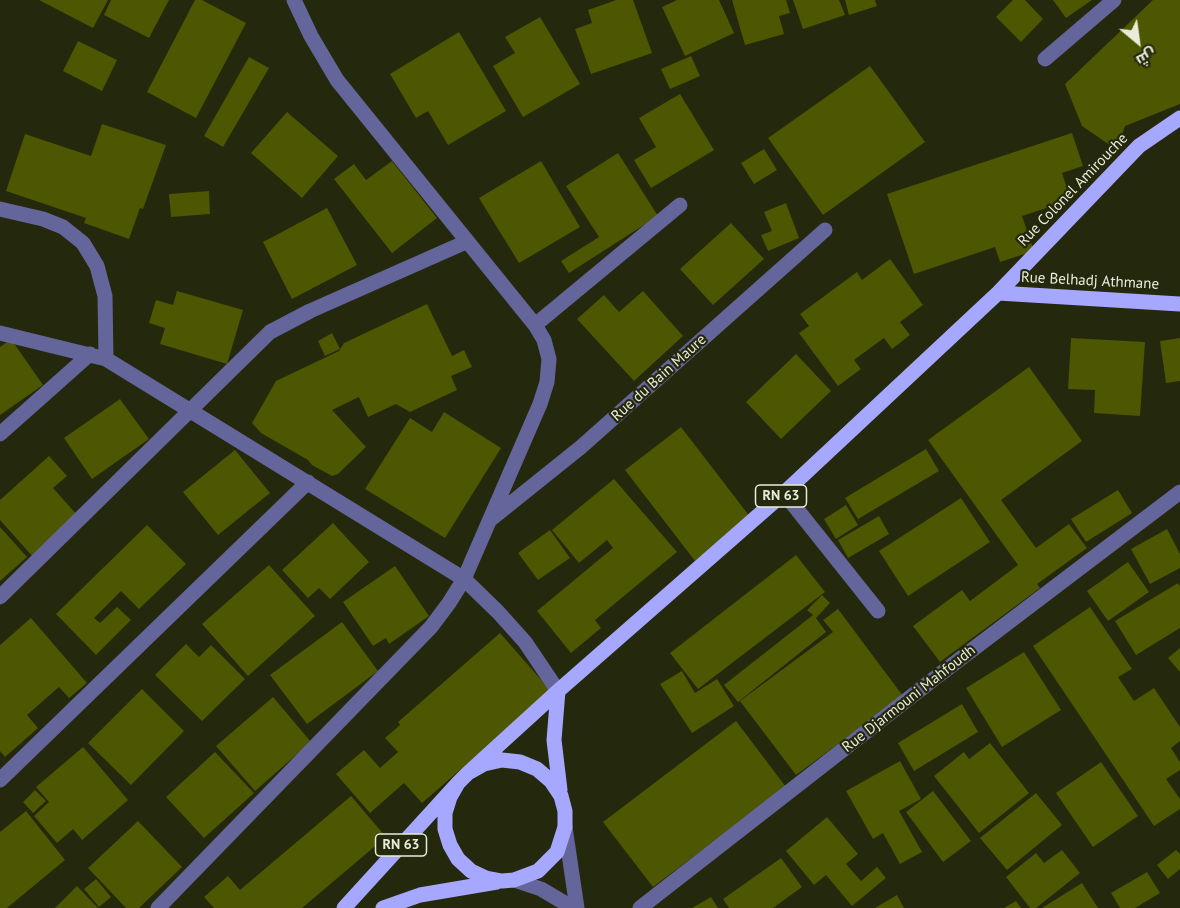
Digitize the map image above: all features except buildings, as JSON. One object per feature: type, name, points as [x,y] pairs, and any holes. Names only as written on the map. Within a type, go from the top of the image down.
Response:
[{"type":"main road","name":"Rue Colonel Amirouche","points":[[998,293],[1139,147],[1180,118]]},
{"type":"main road","name":"Rue Belhadj Athmane","points":[[998,293],[1180,304]]},
{"type":"main road","name":"RN 63","points":[[344,908],[463,778],[558,691],[784,493],[998,293]]},
{"type":"main road","points":[[383,908],[420,895],[508,881],[538,871],[557,852],[565,827],[565,811],[554,740],[558,691]]},
{"type":"main road","name":"RN 63","points":[[508,881],[486,878],[471,871],[458,859],[445,829],[450,797],[463,778],[484,764],[502,760],[520,762],[537,769],[551,781],[561,796]]},
{"type":"street","points":[[158,908],[431,627],[449,603],[464,579],[540,404],[547,382],[549,359],[544,340],[535,325],[337,80],[311,36],[294,0]]},
{"type":"street","points":[[1045,59],[1114,0]]},
{"type":"street","points":[[535,325],[681,205]]},
{"type":"street","points":[[0,209],[63,227],[82,243],[97,266],[105,296],[106,359]]},
{"type":"street","name":"Rue du Bain Maure","points":[[488,522],[581,447],[825,230]]},
{"type":"street","points":[[0,597],[270,332],[310,311],[466,242]]},
{"type":"street","points":[[0,333],[106,359],[464,579],[525,642],[558,691]]},
{"type":"street","points":[[0,434],[90,354]]},
{"type":"street","points":[[0,780],[308,482]]},
{"type":"street","name":"Rue Djarmouni Mahfoudh","points":[[640,908],[935,678],[1180,492]]},
{"type":"street","points":[[784,493],[878,611]]},
{"type":"street","points":[[565,827],[575,908]]},
{"type":"street","points":[[508,881],[541,889],[575,908]]}]
